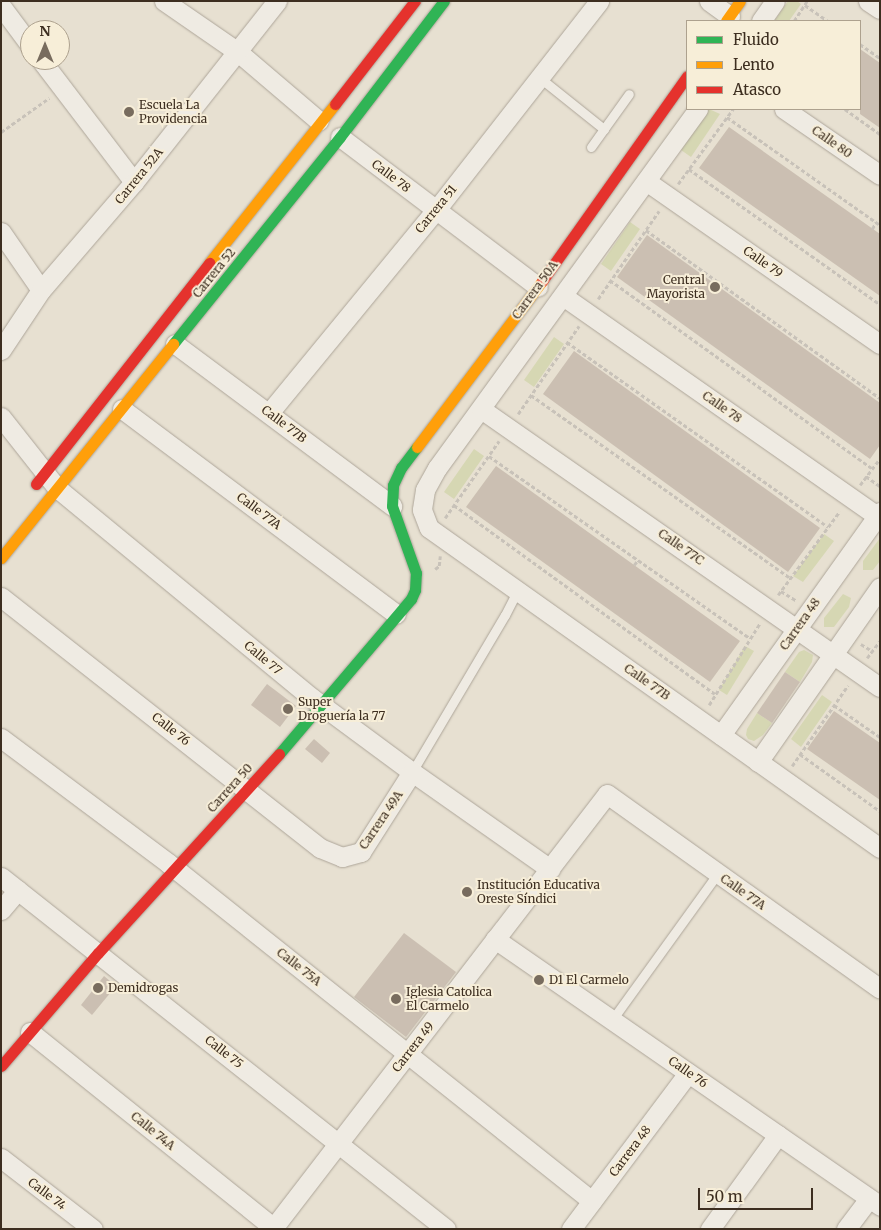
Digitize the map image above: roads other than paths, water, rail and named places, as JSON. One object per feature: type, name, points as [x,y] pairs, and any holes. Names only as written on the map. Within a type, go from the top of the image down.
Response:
[{"type":"main road","name":"Carrera 52","points":[[29,493],[415,1]]},
{"type":"main road","name":"Carrera 52","points":[[1,558],[340,137],[444,1]]},
{"type":"main road","name":"Carrera 50A","points":[[392,506],[393,485],[401,468],[538,287],[686,77]]},
{"type":"main road","name":"Carrera 50","points":[[1,1066],[98,953],[248,790],[396,614],[411,599],[415,590],[416,573],[392,506]]},
{"type":"street","points":[[164,1],[238,52],[319,121]]},
{"type":"street","name":"Carrera 52A","points":[[1,350],[41,290],[134,182],[277,1]]},
{"type":"street","name":"Carrera 51","points":[[270,413],[436,210],[599,1]]},
{"type":"street","points":[[709,1],[732,13]]},
{"type":"street","points":[[762,20],[775,1]]},
{"type":"street","points":[[868,1],[880,9]]},
{"type":"street","points":[[1,6],[20,32]]},
{"type":"street","points":[[49,70],[134,182]]},
{"type":"street","points":[[481,408],[697,110]]},
{"type":"street","name":"Calle 80","points":[[785,110],[880,175]]},
{"type":"street","name":"Calle 78","points":[[340,137],[538,287]]},
{"type":"street","name":"Calle 79","points":[[646,181],[880,344]]},
{"type":"street","points":[[1,232],[41,290]]},
{"type":"street","name":"Calle 78","points":[[563,296],[850,497],[879,515]]},
{"type":"street","name":"Calle 77B","points":[[175,344],[270,413],[392,506]]},
{"type":"street","name":"Calle 77B","points":[[481,408],[437,468],[425,490],[422,510],[429,528],[880,848]]},
{"type":"street","name":"Calle 77C","points":[[481,408],[880,687]]},
{"type":"street","name":"Calle 77A","points":[[122,409],[396,614]]},
{"type":"street","name":"Calle 77","points":[[1,418],[57,488],[321,704],[412,772],[550,868]]},
{"type":"street","name":"Carrera 48","points":[[721,735],[879,515]]},
{"type":"street","points":[[758,762],[880,587]]},
{"type":"street","name":"Calle 76","points":[[1,597],[320,848],[342,857]]},
{"type":"street","name":"Calle 75A","points":[[1,738],[175,870],[592,1201]]},
{"type":"street","name":"Carrera 49A","points":[[342,857],[361,852],[412,772]]},
{"type":"street","name":"Calle 77A","points":[[607,794],[880,988]]},
{"type":"street","name":"Carrera 49","points":[[274,1228],[338,1142],[607,794]]},
{"type":"street","name":"Calle 75","points":[[1,877],[446,1229]]},
{"type":"street","points":[[1,910],[18,890]]},
{"type":"street","name":"Calle 76","points":[[496,939],[874,1202]]},
{"type":"street","name":"Calle 74A","points":[[30,1032],[274,1228]]},
{"type":"street","name":"Carrera 48","points":[[571,1229],[688,1073]]},
{"type":"street","points":[[710,1229],[778,1135]]},
{"type":"street","name":"Calle 74","points":[[1,1158],[93,1229]]},
{"type":"street","points":[[846,1229],[874,1202]]},
{"type":"lane","points":[[540,78],[604,129]]},
{"type":"lane","points":[[591,147],[630,94]]},
{"type":"lane","points":[[412,772],[505,615],[517,590]]},
{"type":"lane","points":[[612,1020],[718,873]]},
{"type":"place","name":"Escuela La Providencia","points":[[129,112]]},
{"type":"place","name":"Central Mayorista","points":[[715,287]]},
{"type":"place","name":"Super Droguería la 77","points":[[288,709]]},
{"type":"place","name":"Institución Educativa Oreste Síndici","points":[[467,892]]},
{"type":"place","name":"D1 El Carmelo","points":[[539,980]]},
{"type":"place","name":"Demidrogas","points":[[98,988]]},
{"type":"place","name":"Iglesia Catolica El Carmelo","points":[[396,999]]}]
